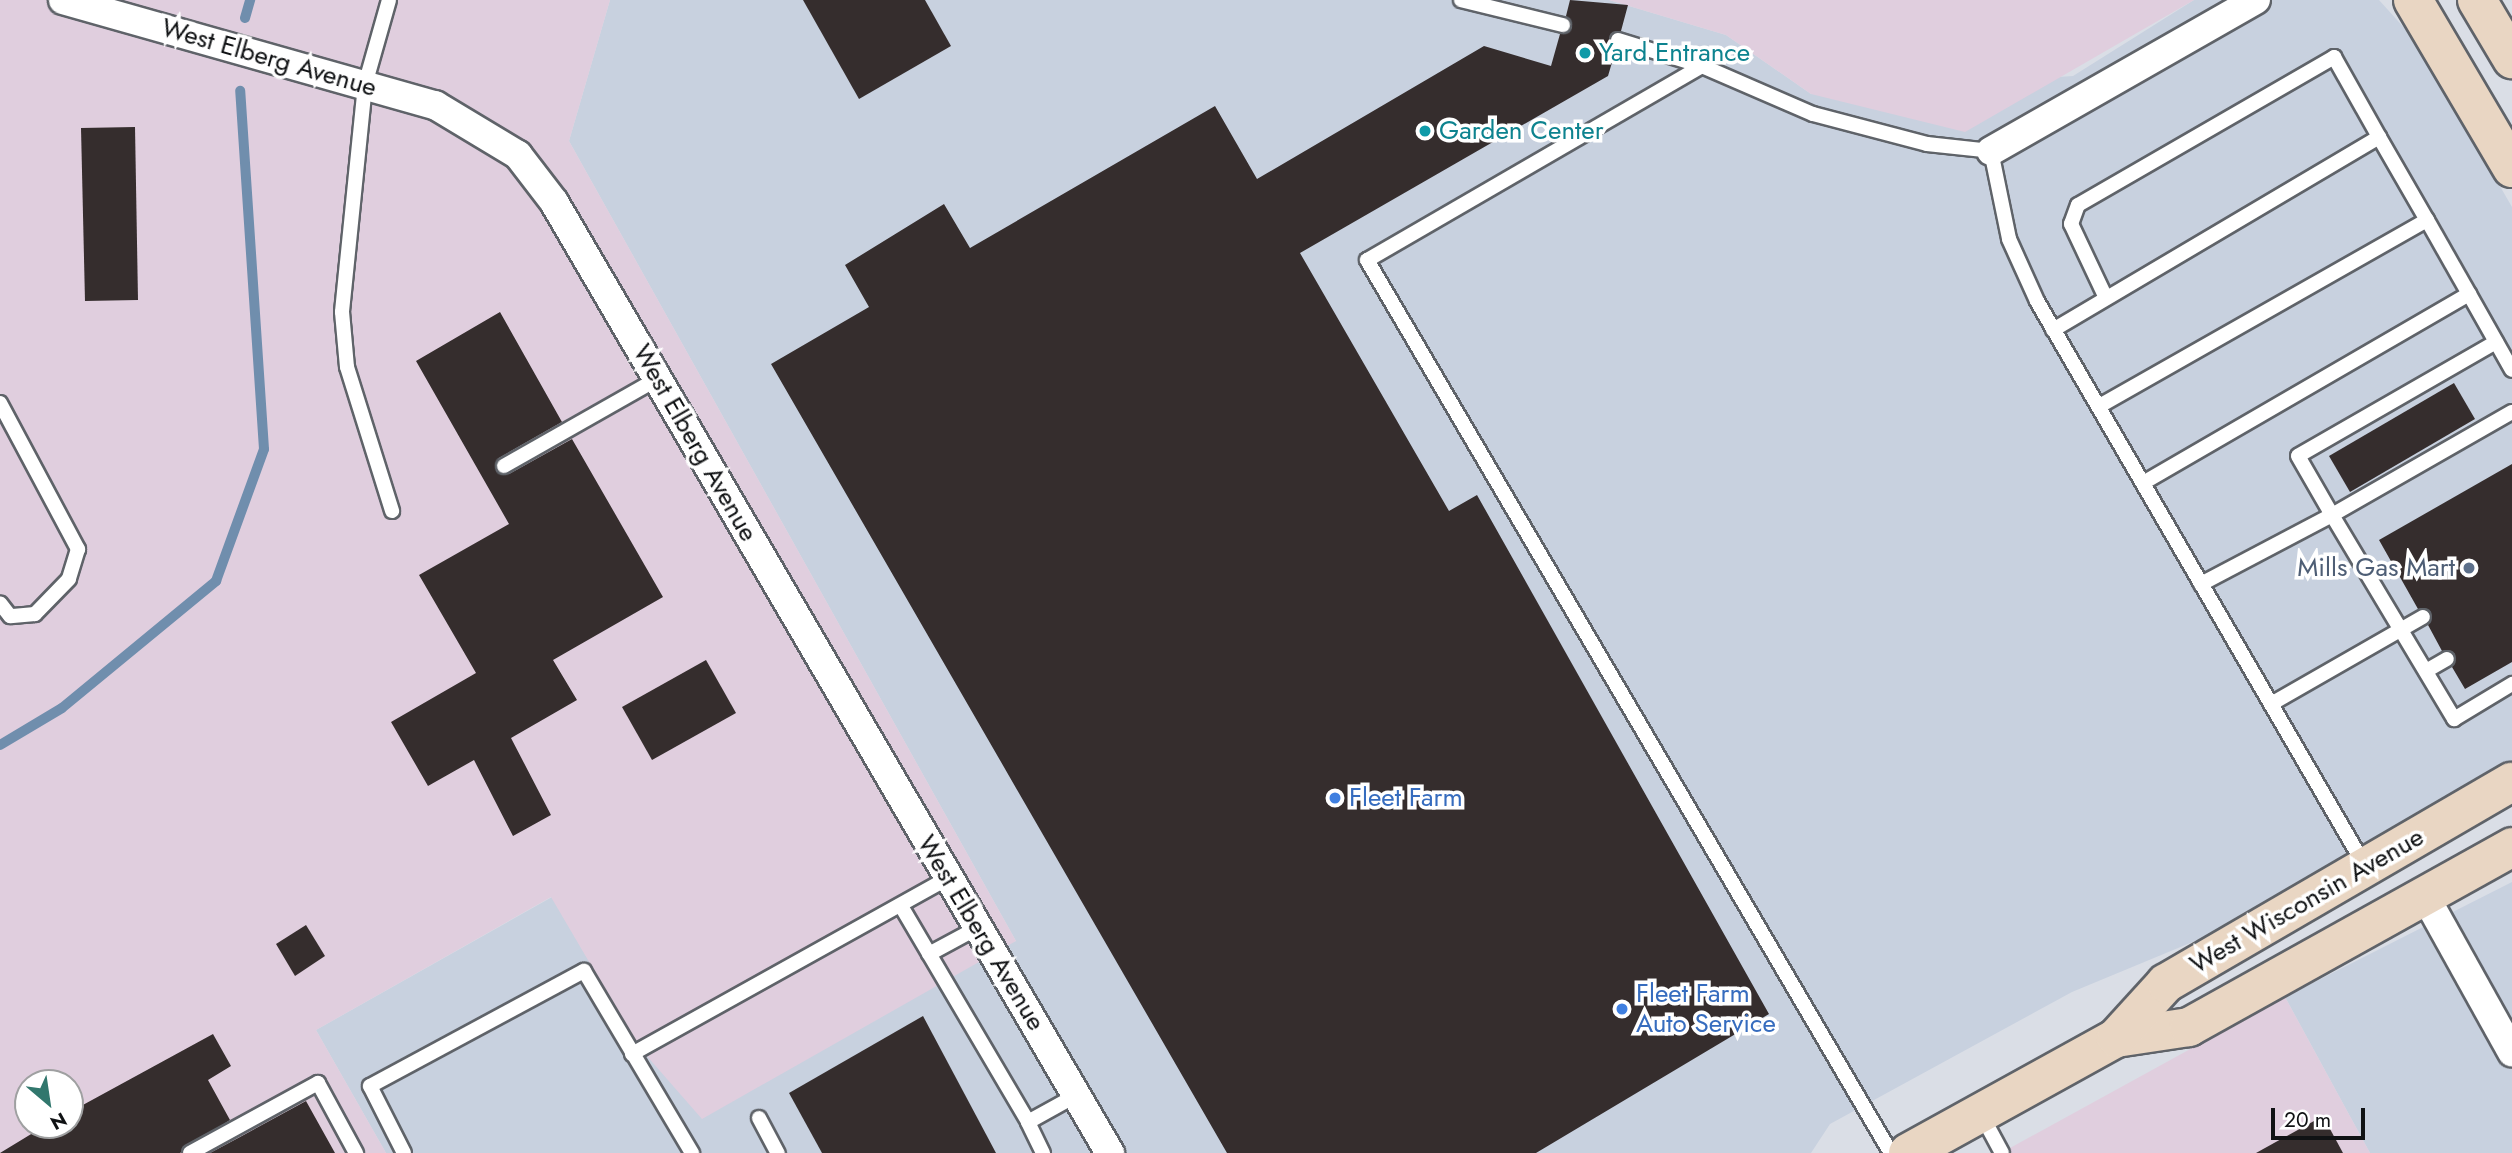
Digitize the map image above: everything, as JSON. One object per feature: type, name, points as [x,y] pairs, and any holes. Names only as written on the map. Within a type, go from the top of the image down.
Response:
[{"type":"main road","points":[[2413,0],[2512,168]]},
{"type":"main road","points":[[2477,0],[2512,59]]},
{"type":"main road","name":"West Wisconsin Avenue","points":[[1908,1153],[2116,1038],[2166,982],[2512,782]]},
{"type":"main road","name":"West Wisconsin Avenue","points":[[2116,1038],[2189,1027],[2512,848]]},
{"type":"street","name":"West Elberg Avenue","points":[[64,0],[129,9],[435,105],[518,155],[554,202],[1110,1153]]},
{"type":"street","points":[[1991,151],[2256,0]]},
{"type":"street","points":[[2425,896],[2512,1052]]},
{"type":"lane","points":[[389,0],[365,85],[342,312],[347,368],[392,511]]},
{"type":"lane","points":[[1461,0],[1563,25]]},
{"type":"lane","points":[[1618,40],[1702,66],[1813,114],[1927,144],[1991,151],[2009,239],[2053,330],[2366,867]]},
{"type":"lane","points":[[2106,299],[2071,223],[2078,205],[2334,57],[2512,370]]},
{"type":"lane","points":[[1702,66],[1367,260],[1891,1153]]},
{"type":"lane","points":[[2053,330],[2379,138]]},
{"type":"lane","points":[[2098,407],[2427,220]]},
{"type":"lane","points":[[2143,483],[2469,294]]},
{"type":"lane","points":[[2496,342],[2298,456],[2454,719],[2512,684]]},
{"type":"lane","points":[[504,466],[657,379]]},
{"type":"lane","points":[[0,403],[78,549],[69,579],[35,614],[10,616],[0,603]]},
{"type":"lane","points":[[2201,584],[2332,515],[2512,412]]},
{"type":"lane","points":[[2271,704],[2423,617]]},
{"type":"lane","points":[[2426,671],[2447,659]]},
{"type":"lane","points":[[632,1054],[948,878]]},
{"type":"lane","points":[[901,906],[1028,1122],[1043,1153]]},
{"type":"lane","points":[[929,954],[977,928]]},
{"type":"lane","points":[[404,1153],[370,1086],[584,971],[692,1153]]},
{"type":"lane","points":[[190,1153],[318,1083],[356,1153]]},
{"type":"lane","points":[[1028,1122],[1077,1095]]},
{"type":"lane","points":[[1981,1113],[2002,1153]]},
{"type":"lane","points":[[759,1118],[778,1153]]},
{"type":"shaded area","points":[[0,0],[610,0],[569,141],[1016,941],[702,1119],[639,1047],[551,897],[316,1030],[386,1153],[0,1153]]},
{"type":"shaded area","points":[[610,0],[1609,0],[1726,35],[1811,94],[2073,76],[2194,0],[2379,0],[2416,41],[2512,207],[2512,760],[2207,936],[2072,992],[1830,1124],[1811,1153],[386,1153],[316,1030],[552,897],[639,1047],[1016,941],[569,141]]},
{"type":"shaded area","points":[[1609,0],[2194,0],[1965,132],[1811,94],[1726,35]]},
{"type":"shaded area","points":[[2512,882],[2512,1153],[2370,1153],[2285,997]]},
{"type":"shaded area","points":[[2285,997],[2370,1153],[2001,1153]]},
{"type":"building","points":[[803,0],[925,0],[951,46],[859,99]]},
{"type":"building","name":"Fleet Farm","points":[[1570,0],[1628,5],[1621,31],[1609,38],[1616,49],[1608,76],[1300,253],[1449,511],[1477,495],[1769,1014],[1536,1153],[1227,1153],[771,364],[869,307],[845,265],[944,204],[970,248],[1215,106],[1257,179],[1484,46],[1551,66],[1560,34],[1572,28],[1566,16]]},
{"type":"building","points":[[135,127],[138,300],[85,301],[81,128]]},
{"type":"building","points":[[500,312],[562,422],[499,458],[496,471],[509,474],[572,439],[663,597],[553,660],[577,700],[511,738],[551,815],[513,836],[474,760],[428,786],[391,722],[476,673],[419,575],[509,524],[416,361]]},
{"type":"building","points":[[2454,383],[2475,419],[2350,492],[2329,456]]},
{"type":"building","points":[[2512,464],[2512,662],[2465,689],[2452,667],[2455,654],[2442,651],[2428,625],[2431,612],[2418,609],[2379,540]]},
{"type":"building","points":[[706,660],[736,713],[652,760],[622,707]]},
{"type":"building","points":[[306,925],[325,956],[295,976],[276,944]]},
{"type":"building","points":[[923,1016],[996,1153],[822,1153],[789,1093]]},
{"type":"building","points":[[213,1034],[231,1066],[208,1080],[230,1120],[180,1153],[0,1153],[23,1139],[84,1139],[84,1104]]},
{"type":"building","points":[[306,1101],[335,1153],[210,1153],[240,1137]]},
{"type":"building","points":[[2323,1116],[2343,1153],[2256,1153]]},
{"type":"waterway","points":[[245,18],[250,0]]},
{"type":"waterway","points":[[0,745],[62,708],[216,581],[264,449],[240,91]]},
{"type":"place","name":"Yard Entrance","points":[[1585,53]]},
{"type":"place","name":"Garden Center","points":[[1425,131]]},
{"type":"place","name":"Mills Gas Mart","points":[[2469,568]]},
{"type":"place","name":"Fleet Farm","points":[[1335,798]]},
{"type":"place","name":"Fleet Farm Auto Service","points":[[1622,1009]]}]
